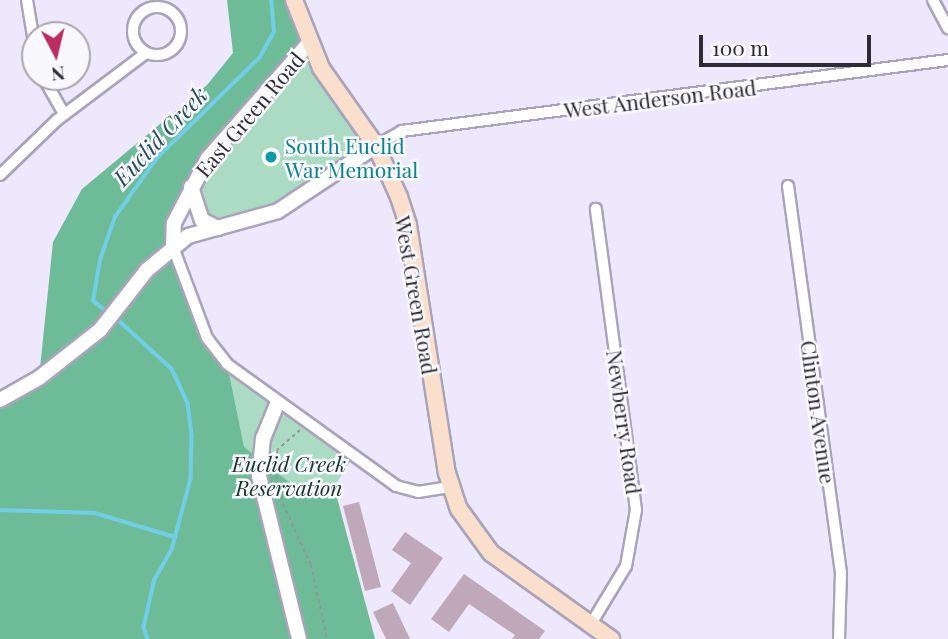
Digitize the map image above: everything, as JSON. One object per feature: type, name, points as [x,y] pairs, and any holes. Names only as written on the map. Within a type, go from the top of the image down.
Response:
[{"type":"main road","name":"West Green Road","points":[[294,0],[309,44],[376,146],[408,225],[450,487],[468,524],[491,553],[611,639]]},
{"type":"street","points":[[27,0],[30,21]]},
{"type":"street","points":[[933,0],[948,28]]},
{"type":"street","points":[[0,175],[64,114],[146,53],[166,53],[178,43],[179,23],[169,11],[153,7],[135,19],[133,36],[146,53]]},
{"type":"street","name":"East Green Road","points":[[173,247],[172,229],[191,185],[208,158],[309,44]]},
{"type":"street","name":"West Anderson Road","points":[[376,146],[402,131],[948,60]]},
{"type":"street","points":[[51,91],[64,114]]},
{"type":"street","points":[[0,400],[39,379],[100,330],[120,304],[173,247],[197,232],[218,228],[288,205],[376,146]]},
{"type":"street","name":"East Green Road","points":[[191,185],[202,220],[218,228]]},
{"type":"street","name":"Clinton Avenue","points":[[788,186],[841,572],[839,639]]},
{"type":"street","name":"Newberry Road","points":[[591,624],[626,566],[636,510],[596,209]]},
{"type":"street","points":[[173,247],[216,352],[304,424],[403,490],[450,487]]},
{"type":"street","points":[[277,404],[263,438],[259,476],[299,639]]},
{"type":"path","points":[[304,424],[279,445],[276,476],[283,505],[311,565],[327,639]]},
{"type":"green space","points":[[227,0],[294,0],[308,44],[208,158],[171,233],[195,306],[227,364],[244,447],[294,486],[334,487],[375,639],[0,639],[0,400],[39,378],[53,242],[82,189],[207,85],[233,53]]},
{"type":"green space","points":[[308,44],[376,146],[299,200],[209,225],[191,185]]},
{"type":"green space","name":"Euclid Creek Reservation","points":[[219,367],[350,462],[334,487],[375,639],[279,639]]},
{"type":"building","points":[[359,502],[381,587],[365,591],[343,506]]},
{"type":"building","points":[[405,532],[443,558],[410,605],[391,591],[411,563],[392,550]]},
{"type":"building","points":[[464,574],[545,631],[539,639],[512,639],[515,635],[469,604],[449,632],[431,619]]},
{"type":"building","points":[[393,603],[410,639],[386,639],[373,612]]},
{"type":"waterway","name":"Euclid Creek","points":[[107,312],[93,301],[100,260],[115,217],[157,158],[260,57],[274,32],[271,0]]},
{"type":"waterway","name":"Euclid Creek","points":[[114,316],[172,369],[188,403],[192,435],[191,479],[172,550],[155,579],[144,627],[148,639]]},
{"type":"waterway","points":[[0,510],[95,513],[175,537]]},
{"type":"place","name":"South Euclid War Memorial","points":[[271,157]]}]
